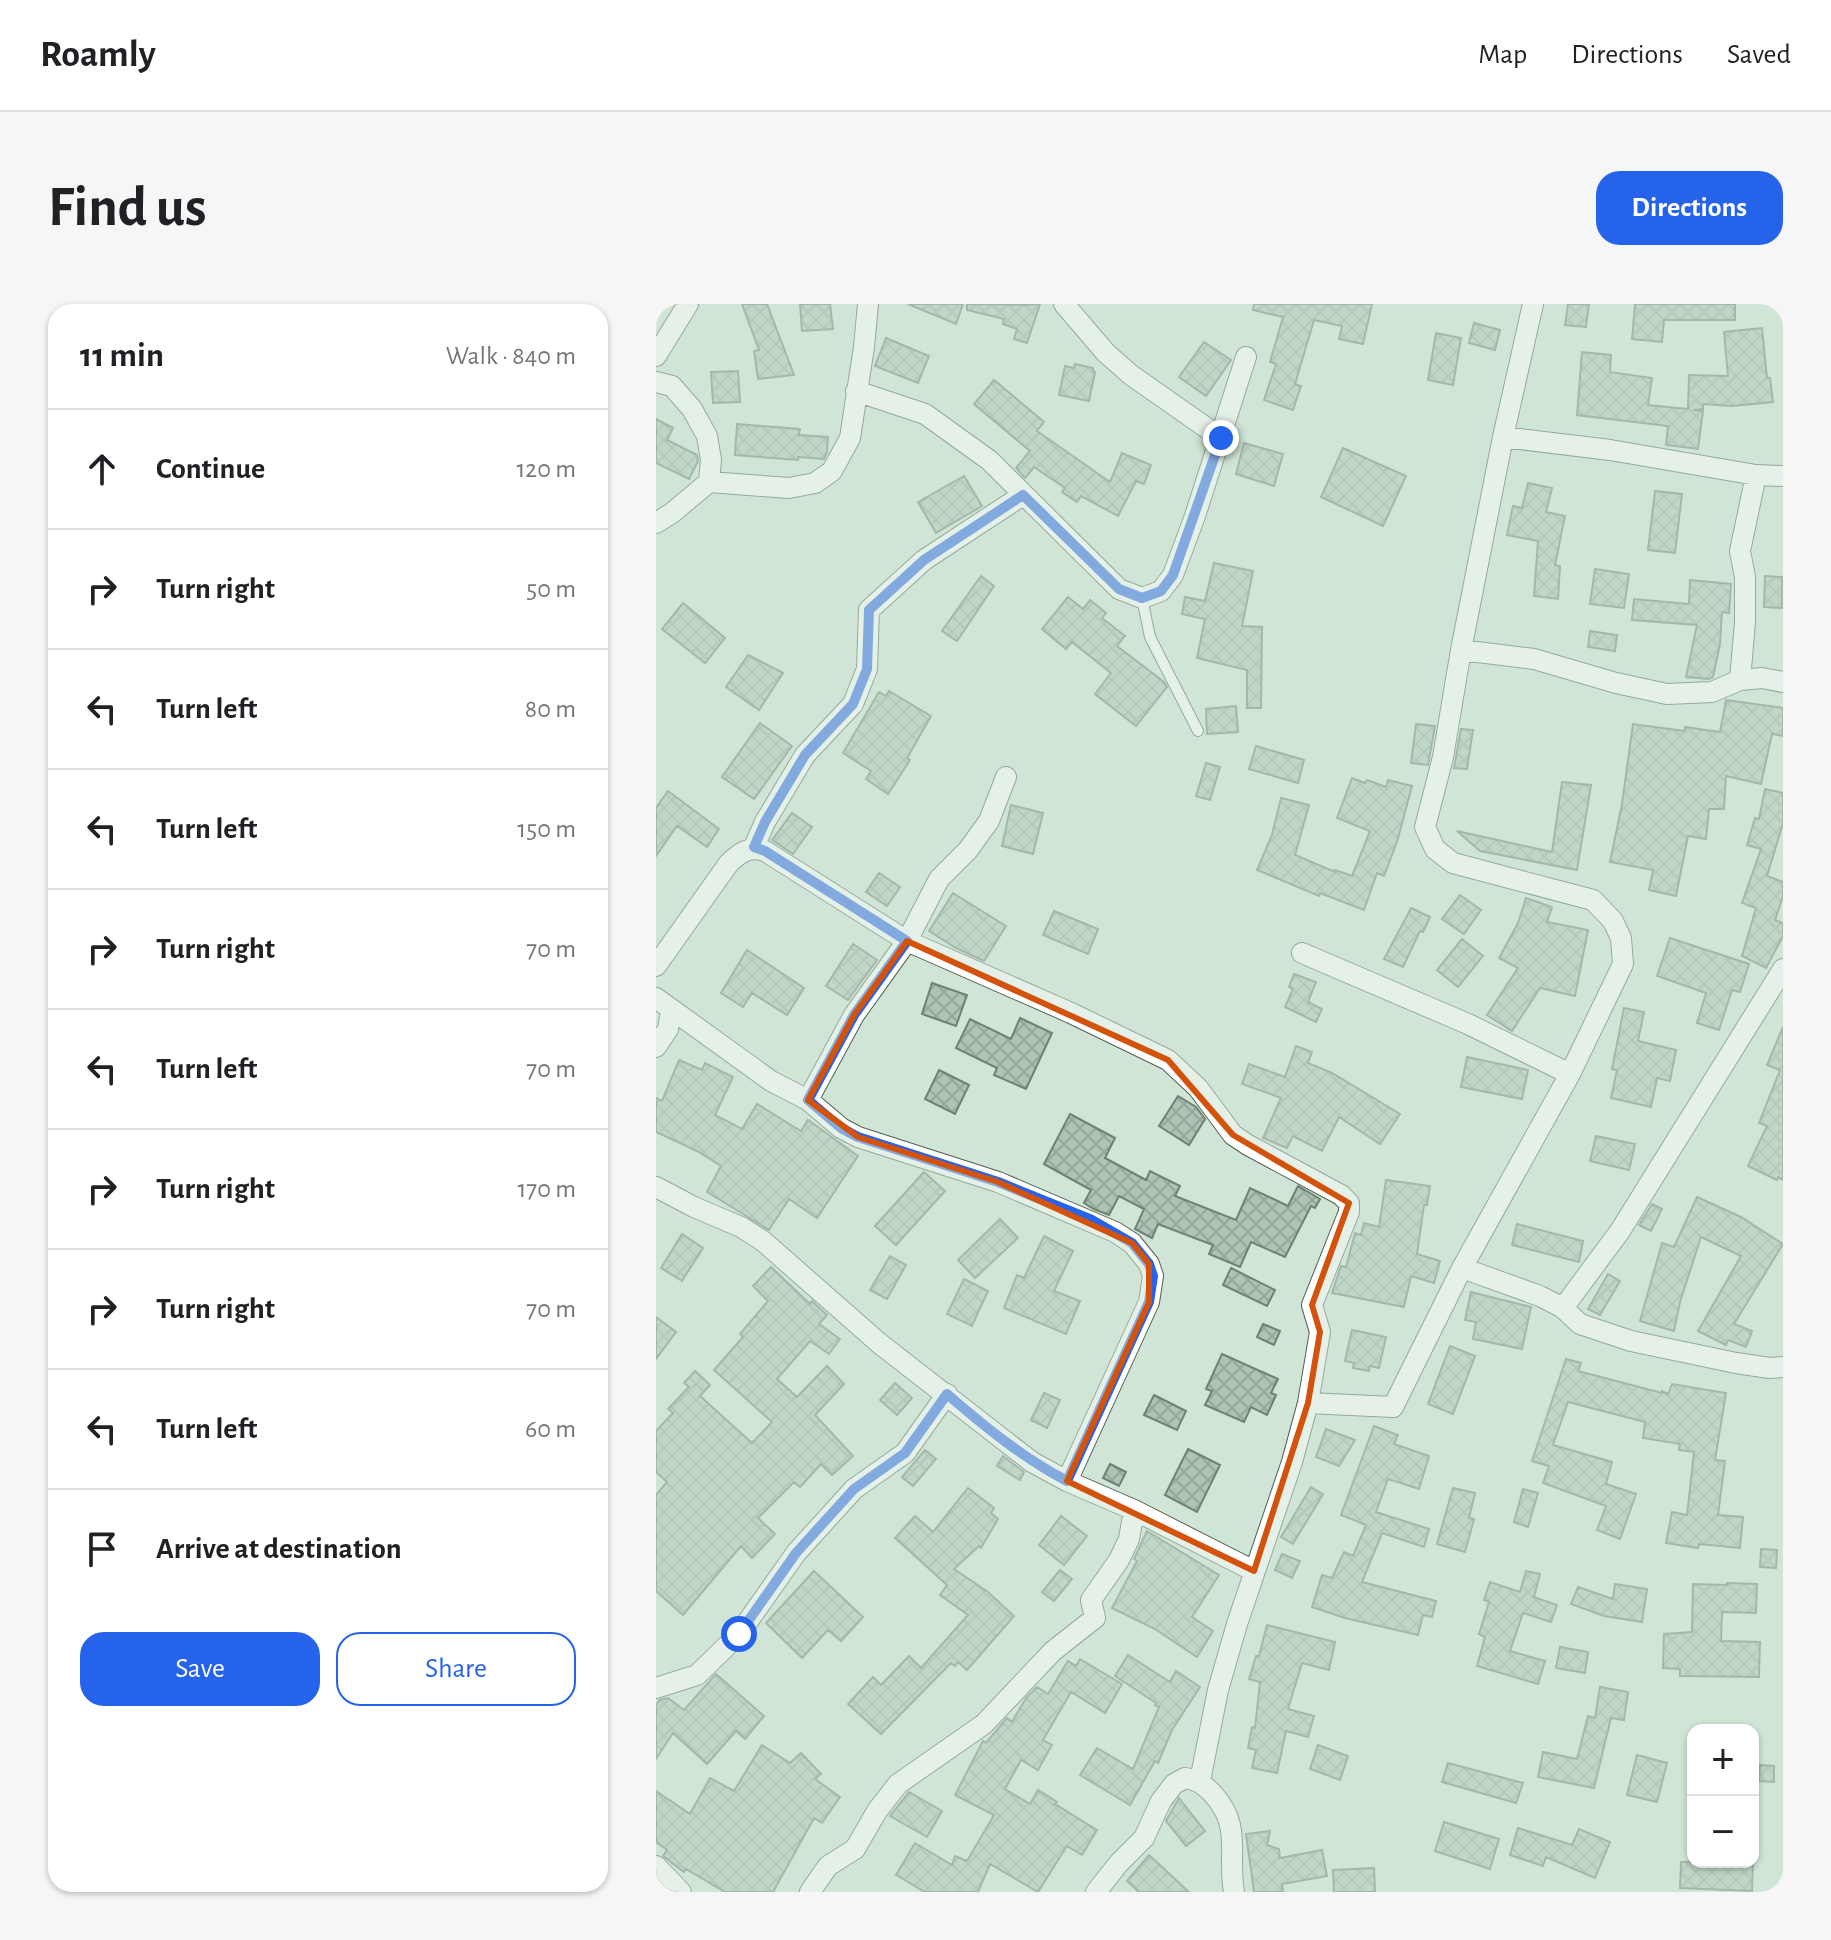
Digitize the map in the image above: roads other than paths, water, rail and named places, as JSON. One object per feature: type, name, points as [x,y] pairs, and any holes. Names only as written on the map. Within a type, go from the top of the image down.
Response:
[{"type":"street","points":[[656,356],[688,304]]},
{"type":"street","points":[[709,482],[789,488],[815,483],[832,471],[850,438],[868,304]]},
{"type":"street","points":[[1064,304],[1106,353],[1131,375],[1221,438]]},
{"type":"street","points":[[1308,1403],[1393,1407],[1462,1268],[1570,1074],[1623,964],[1621,938],[1613,921],[1593,900],[1453,863],[1435,849],[1425,827],[1443,757],[1503,437],[1533,304]]},
{"type":"street","points":[[856,391],[925,414],[989,460],[1119,589],[1142,598],[1161,591],[1173,575],[1246,357]]},
{"type":"street","points":[[656,382],[672,386],[692,409],[707,436],[711,460],[709,482],[682,506],[656,523]]},
{"type":"street","points":[[1503,437],[1610,450],[1756,475],[1783,476]]},
{"type":"street","points":[[1740,680],[1745,577],[1740,551],[1756,475]]},
{"type":"street","points":[[754,847],[765,822],[805,755],[853,704],[867,669],[869,610],[924,560],[1023,495]]},
{"type":"street","points":[[1461,650],[1534,659],[1667,694],[1712,692],[1740,680],[1762,678],[1783,682]]},
{"type":"street","points":[[808,1100],[854,1015],[907,941],[939,879],[968,850],[989,821],[1006,777]]},
{"type":"street","points":[[656,966],[729,863],[754,847],[907,941],[1058,1007],[1168,1060],[1198,1088],[1233,1135],[1341,1195],[1349,1203],[1349,1212],[1312,1305],[1320,1332],[1308,1403],[1218,1690],[1200,1781]]},
{"type":"street","points":[[1302,953],[1468,1024],[1570,1074]]},
{"type":"street","points":[[1563,1308],[1620,1231],[1783,969]]},
{"type":"street","points":[[664,1004],[771,1081],[808,1100],[841,1128],[858,1137],[1041,1199],[1115,1232],[1142,1253],[1153,1276],[1149,1302],[1067,1481]]},
{"type":"street","points":[[656,1047],[668,1029],[664,1004]]},
{"type":"street","points":[[656,1187],[741,1227],[763,1241],[927,1383],[947,1394],[1032,1462],[1254,1571]]},
{"type":"street","points":[[1462,1268],[1524,1289],[1563,1308],[1580,1324],[1631,1341],[1736,1363],[1783,1367]]},
{"type":"street","points":[[656,1688],[697,1675],[739,1634],[796,1553],[854,1489],[905,1453],[947,1394]]},
{"type":"street","points":[[810,1892],[828,1866],[855,1849],[877,1811],[898,1784],[984,1724],[1053,1651],[1095,1618],[1091,1600],[1119,1560],[1129,1539],[1134,1510]]},
{"type":"street","points":[[1096,1892],[1144,1838],[1161,1801],[1174,1784],[1185,1778],[1200,1781],[1224,1806],[1230,1819],[1234,1892]]},
{"type":"street","points":[[656,1866],[681,1892]]},
{"type":"lane","points":[[1142,598],[1150,637],[1198,731]]}]
